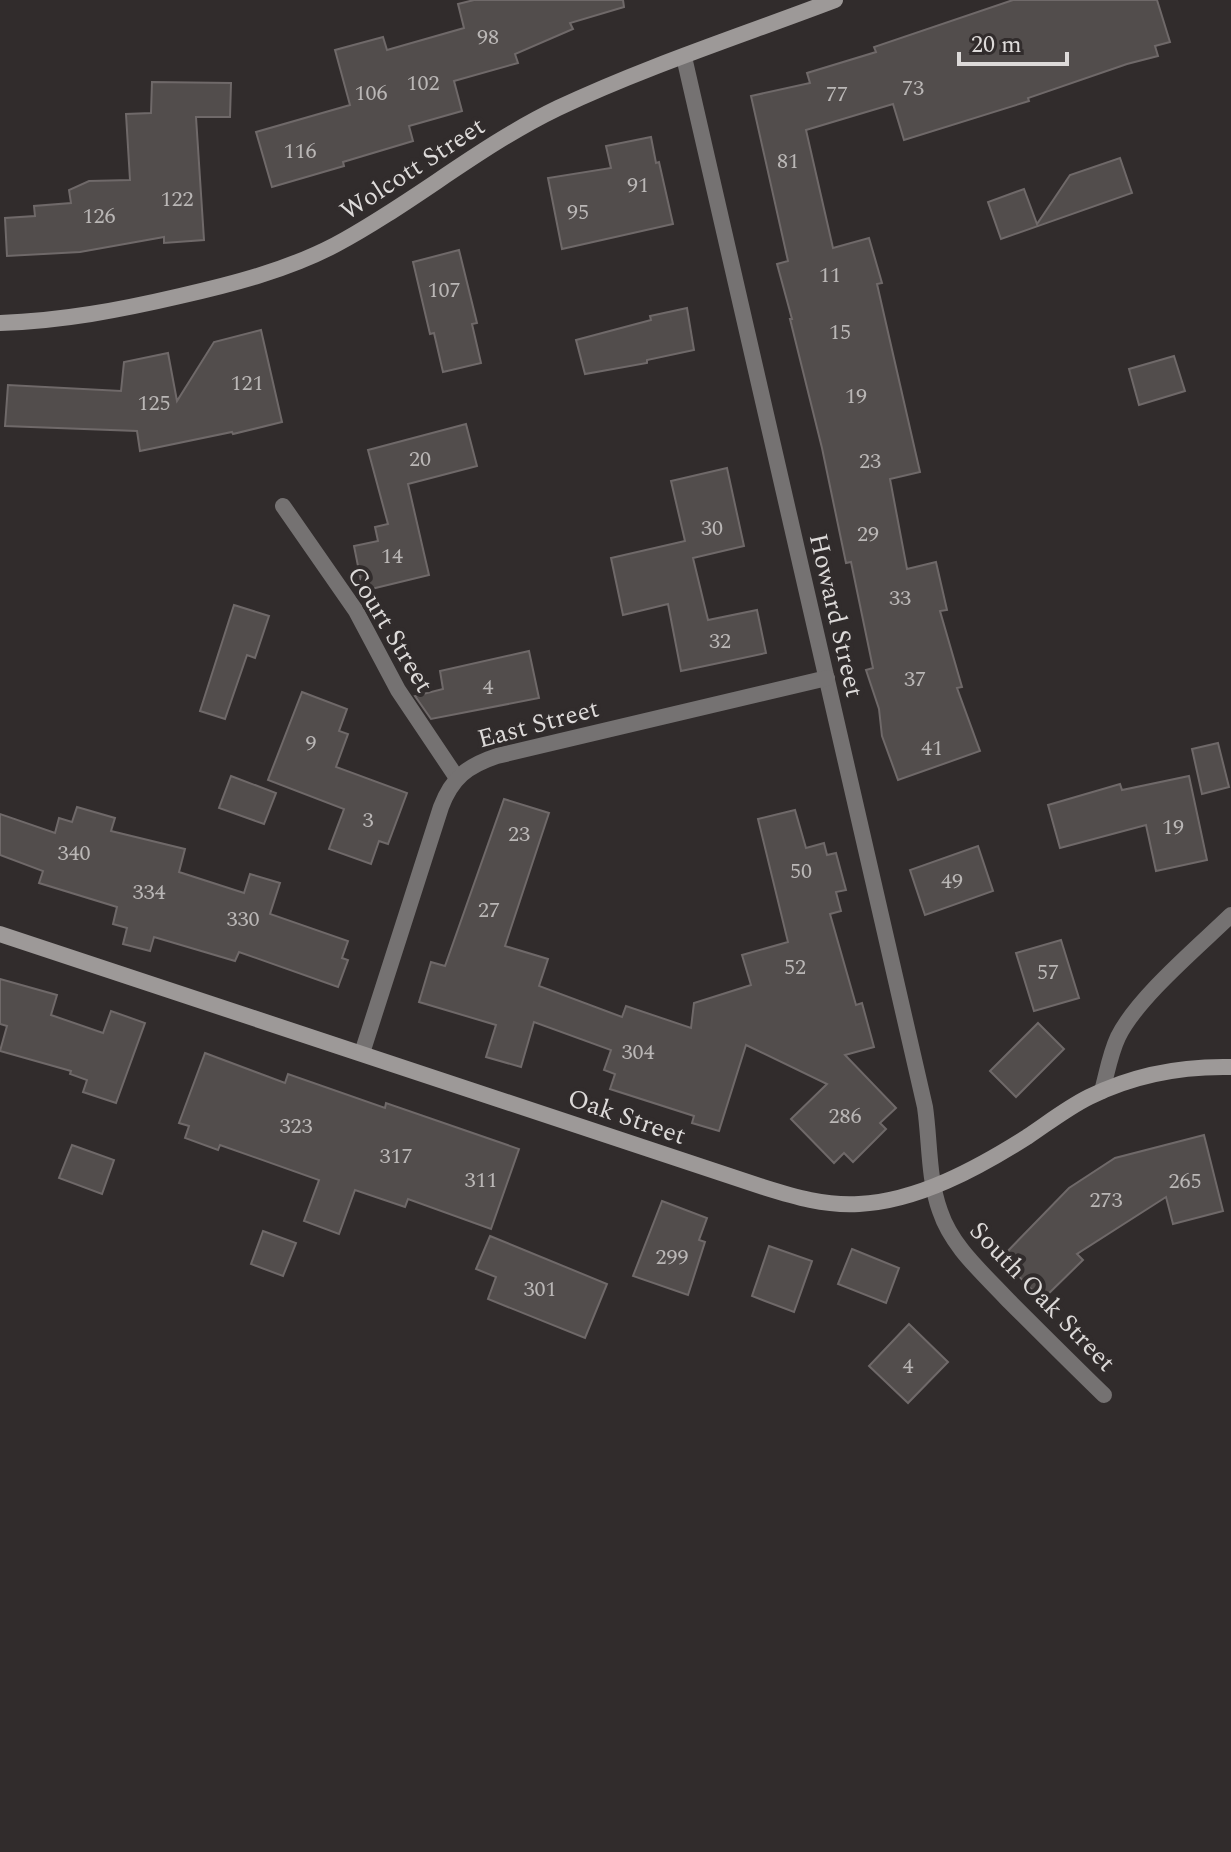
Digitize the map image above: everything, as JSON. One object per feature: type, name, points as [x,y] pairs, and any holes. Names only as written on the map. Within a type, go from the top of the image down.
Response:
[{"type":"street","name":"Wolcott Street","points":[[0,323],[44,322],[112,312],[210,289],[285,267],[361,230],[483,150],[545,115],[607,87],[835,0]]},
{"type":"street","name":"Howard Street","points":[[684,57],[925,1107],[933,1185]]},
{"type":"street","name":"Court Street","points":[[283,506],[356,611],[398,690],[457,778]]},
{"type":"street","name":"East Street","points":[[362,1053],[441,807],[457,778],[476,763],[497,756],[827,678]]},
{"type":"street","points":[[1102,1091],[1114,1047],[1127,1021],[1231,915]]},
{"type":"street","name":"Oak Street","points":[[0,934],[802,1199],[840,1204],[895,1198],[933,1185],[999,1154],[1067,1109],[1102,1091],[1147,1075],[1170,1070],[1231,1067]]},
{"type":"street","name":"South Oak Street","points":[[933,1185],[943,1220],[965,1255],[1104,1395]]},
{"type":"building","points":[[474,0],[623,0],[624,7],[570,23],[573,29],[515,54],[518,63],[454,81],[462,111],[409,126],[413,141],[272,187],[256,132],[350,105],[335,50],[383,37],[387,50],[464,28],[458,4]]},
{"type":"building","points":[[1013,0],[1157,0],[1170,42],[1155,46],[1158,56],[904,140],[893,104],[806,130],[833,248],[869,238],[882,283],[877,284],[920,472],[890,479],[907,569],[936,562],[947,610],[940,611],[962,687],[957,688],[980,751],[898,780],[882,736],[879,709],[866,670],[873,668],[851,562],[846,563],[822,448],[777,264],[788,261],[751,96],[810,83],[807,73],[876,52],[874,47]]},
{"type":"building","points":[[152,82],[231,83],[230,117],[196,117],[204,240],[164,243],[164,237],[80,252],[7,256],[5,218],[35,216],[34,206],[71,203],[69,190],[89,181],[130,180],[126,114],[151,113]]},
{"type":"building","points":[[651,137],[673,224],[562,249],[548,178],[611,168],[606,146]]},
{"type":"building","points":[[1120,158],[1132,193],[1001,239],[988,202],[1024,189],[1037,224],[1070,175]]},
{"type":"building","points":[[459,250],[477,323],[472,324],[481,363],[443,372],[434,333],[430,334],[413,262]]},
{"type":"building","points":[[687,308],[694,350],[647,360],[647,363],[585,374],[576,340],[651,320],[650,316]]},
{"type":"building","points":[[261,330],[282,422],[140,451],[137,431],[5,426],[8,385],[121,391],[124,362],[168,353],[177,401],[214,342]]},
{"type":"building","points":[[1174,356],[1185,391],[1139,405],[1129,369]]},
{"type":"building","points":[[466,424],[477,466],[408,484],[429,575],[363,591],[354,546],[378,541],[375,527],[388,524],[368,450]]},
{"type":"building","points":[[727,468],[744,546],[693,558],[708,620],[757,610],[766,653],[681,671],[668,604],[623,615],[611,558],[685,541],[671,481]]},
{"type":"building","points":[[234,605],[269,616],[255,658],[247,655],[225,719],[200,711]]},
{"type":"building","points":[[529,651],[539,698],[431,719],[415,696],[443,689],[440,671]]},
{"type":"building","points":[[302,692],[347,709],[339,731],[348,734],[336,767],[407,793],[388,844],[379,841],[371,864],[329,849],[344,809],[268,780]]},
{"type":"building","points":[[1218,743],[1229,787],[1202,794],[1192,749]]},
{"type":"building","points":[[231,776],[276,793],[264,824],[219,808]]},
{"type":"building","points":[[1189,776],[1207,860],[1156,871],[1146,825],[1060,848],[1048,805],[1120,784],[1122,790]]},
{"type":"building","points":[[504,799],[549,813],[505,946],[548,959],[539,986],[622,1017],[626,1006],[691,1028],[694,1003],[751,985],[742,955],[788,942],[758,819],[795,810],[806,848],[824,843],[827,855],[836,853],[846,890],[836,892],[841,911],[830,914],[856,1005],[862,1003],[874,1047],[845,1055],[896,1108],[880,1123],[886,1129],[853,1162],[844,1153],[834,1163],[791,1119],[827,1084],[746,1045],[719,1131],[692,1123],[694,1116],[610,1089],[615,1074],[604,1070],[611,1050],[534,1022],[521,1067],[486,1057],[496,1025],[419,1002],[431,962],[445,966]]},
{"type":"building","points":[[77,807],[115,818],[111,831],[185,849],[179,872],[244,893],[250,874],[280,883],[270,914],[348,941],[342,958],[348,960],[338,987],[239,952],[235,961],[154,937],[150,951],[123,944],[127,928],[113,924],[117,907],[39,883],[43,871],[0,855],[0,814],[55,833],[59,818],[72,822]]},
{"type":"building","points":[[978,846],[993,891],[925,915],[910,870]]},
{"type":"building","points":[[1061,940],[1079,998],[1034,1011],[1016,953]]},
{"type":"building","points":[[0,979],[57,995],[51,1015],[103,1033],[111,1011],[145,1023],[116,1103],[83,1092],[87,1080],[70,1074],[71,1071],[0,1051],[7,1026],[0,1024]]},
{"type":"building","points":[[1038,1023],[1064,1049],[1016,1097],[990,1071]]},
{"type":"building","points":[[205,1053],[285,1083],[288,1074],[385,1108],[386,1103],[519,1149],[491,1229],[408,1199],[405,1207],[355,1190],[339,1234],[304,1221],[319,1180],[220,1145],[218,1150],[185,1138],[189,1126],[179,1123]]},
{"type":"building","points":[[1204,1135],[1223,1211],[1173,1224],[1166,1197],[1077,1254],[1083,1260],[1042,1300],[1001,1258],[1069,1188],[1115,1158]]},
{"type":"building","points":[[72,1145],[114,1160],[102,1194],[59,1178]]},
{"type":"building","points":[[662,1201],[707,1218],[699,1240],[705,1242],[688,1295],[633,1276]]},
{"type":"building","points":[[263,1231],[296,1243],[283,1276],[251,1264]]},
{"type":"building","points":[[490,1236],[607,1284],[585,1338],[488,1299],[496,1277],[476,1269]]},
{"type":"building","points":[[769,1246],[812,1261],[794,1312],[752,1296]]},
{"type":"building","points":[[852,1249],[899,1268],[886,1303],[838,1284]]},
{"type":"building","points":[[909,1324],[948,1362],[908,1403],[869,1366]]}]
